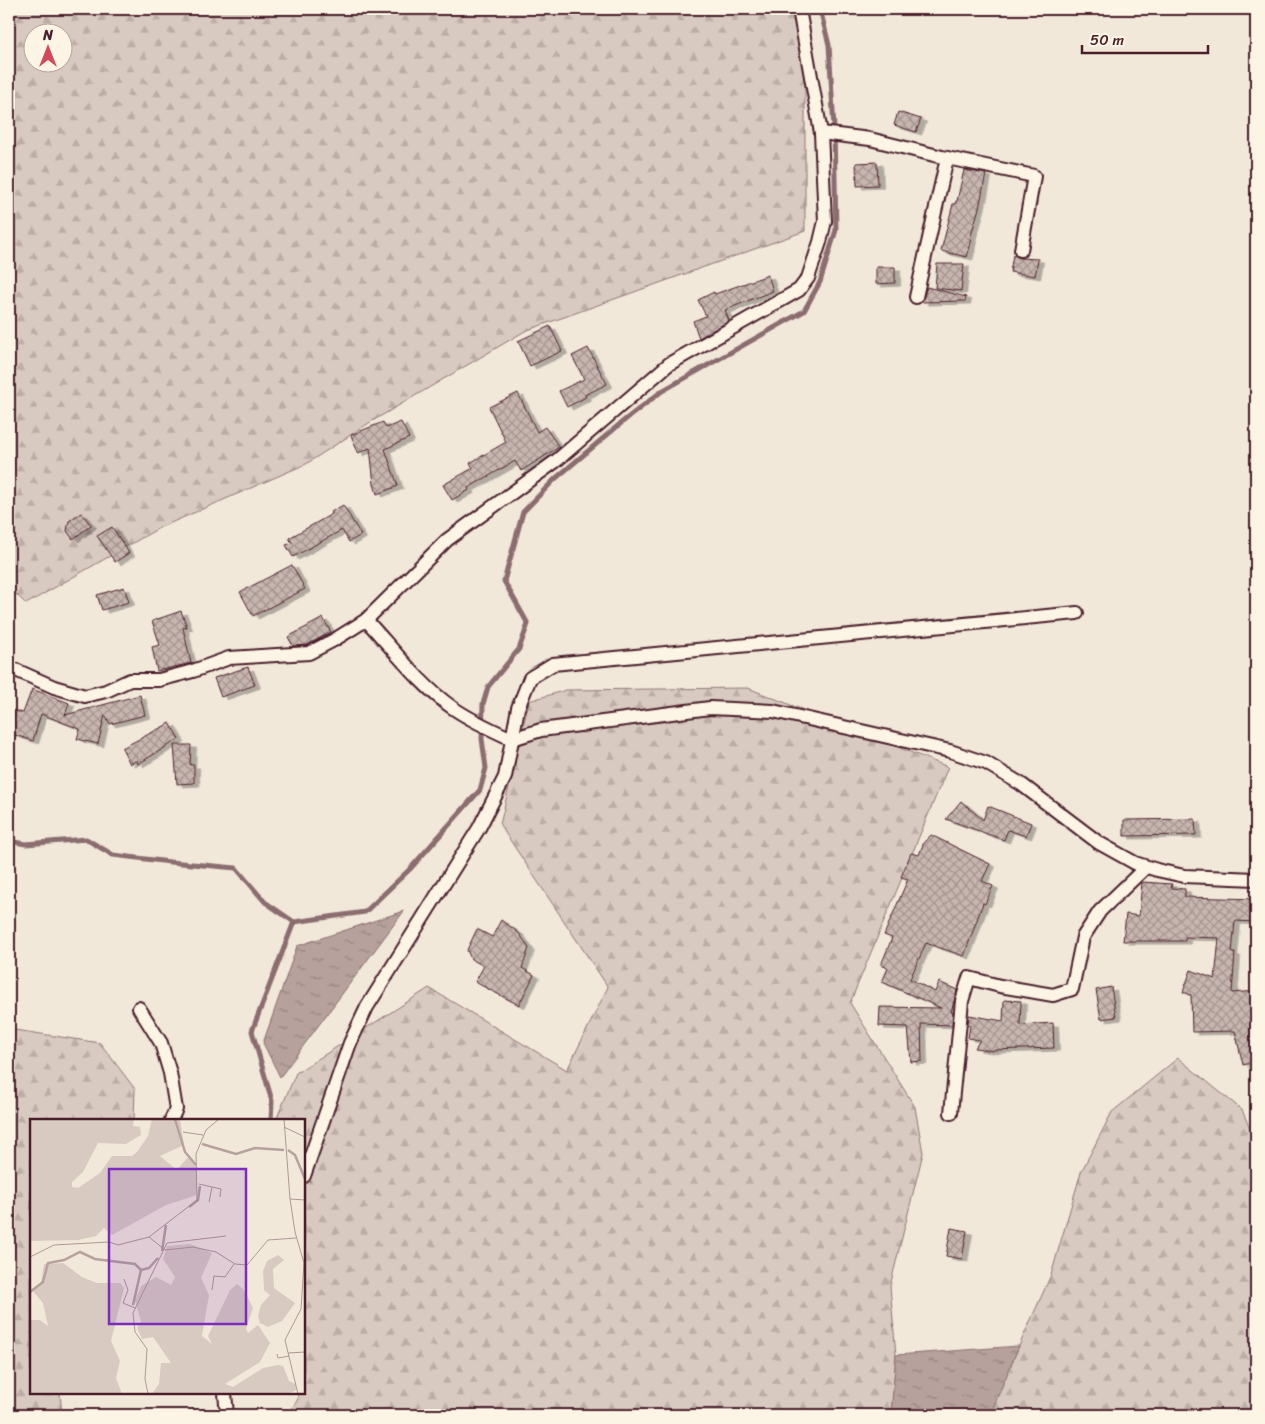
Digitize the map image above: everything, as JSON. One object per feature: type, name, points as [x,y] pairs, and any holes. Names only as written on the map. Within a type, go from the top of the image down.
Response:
[{"type":"street","points":[[9,667],[54,687],[85,696],[106,691],[130,680],[160,680],[229,658],[309,652],[334,640],[366,620],[447,540],[556,461],[669,364],[799,290],[808,278],[825,221],[825,134],[799,9]]},
{"type":"street","points":[[825,134],[870,139],[1034,176],[1021,250]]},
{"type":"street","points":[[916,297],[948,158]]},
{"type":"street","points":[[305,1173],[350,1043],[368,1007],[479,828],[505,777],[518,708],[530,678],[553,664],[1076,613]]},
{"type":"street","points":[[366,620],[426,685],[453,708],[472,720],[512,739],[540,730],[710,708],[774,711],[950,751],[986,763],[1021,784],[1099,842],[1135,863],[1146,867],[1184,876],[1256,879]]},
{"type":"street","points":[[951,1113],[962,1001],[969,978],[1000,986],[1053,995],[1072,989],[1083,937],[1100,911],[1146,867]]},
{"type":"street","points":[[139,1008],[161,1044],[170,1073],[176,1109],[171,1119]]},
{"type":"street","points":[[225,1394],[228,1415]]},
{"type":"green space","points":[[9,9],[805,9],[805,231],[525,331],[369,423],[306,464],[159,528],[26,604],[9,587]]},
{"type":"green space","points":[[748,688],[948,767],[850,1003],[915,1107],[923,1153],[890,1286],[896,1355],[891,1415],[288,1415],[298,1399],[297,1394],[305,1394],[305,1119],[276,1119],[296,1073],[429,988],[567,1070],[608,987],[500,825],[529,701],[566,690]]},
{"type":"green space","points":[[15,1030],[100,1043],[135,1089],[134,1119],[30,1119],[30,1394],[60,1394],[62,1415],[9,1415],[9,1031]]},
{"type":"green space","points":[[1178,1058],[1242,1110],[1256,1143],[1256,1415],[990,1415],[1051,1275],[1081,1172],[1112,1112]]},
{"type":"water","points":[[404,911],[280,1077],[263,1043],[297,946]]},
{"type":"water","points":[[1019,1346],[990,1415],[891,1415],[896,1355]]},
{"type":"building","points":[[898,112],[921,119],[916,132],[894,125]]},
{"type":"building","points":[[877,162],[878,185],[857,186],[856,163]]},
{"type":"building","points":[[964,170],[986,174],[967,257],[941,251],[953,204],[957,201]]},
{"type":"building","points":[[1013,255],[1020,258],[1038,259],[1035,276],[1010,272]]},
{"type":"building","points":[[937,264],[964,264],[961,291],[935,288]]},
{"type":"building","points":[[876,267],[895,267],[895,283],[876,284]]},
{"type":"building","points":[[768,275],[773,291],[725,310],[729,321],[699,338],[693,321],[706,316],[698,300],[714,292],[715,294]]},
{"type":"building","points":[[927,287],[966,297],[965,301],[922,302]]},
{"type":"building","points":[[550,326],[562,351],[530,366],[518,341]]},
{"type":"building","points":[[588,348],[607,384],[567,407],[559,391],[584,379],[572,356]]},
{"type":"building","points":[[518,393],[537,432],[545,427],[559,447],[521,471],[515,461],[468,488],[469,490],[452,500],[443,485],[473,468],[470,463],[506,442],[489,407]]},
{"type":"building","points":[[383,422],[386,428],[401,422],[409,438],[385,449],[398,486],[377,494],[370,448],[358,453],[351,435]]},
{"type":"building","points":[[343,505],[361,535],[349,542],[342,530],[293,557],[286,545],[292,543],[289,538],[332,514],[331,512]]},
{"type":"building","points":[[81,513],[91,525],[73,539],[67,531],[69,521]]},
{"type":"building","points":[[112,527],[129,553],[115,562],[97,536]]},
{"type":"building","points":[[292,565],[305,589],[253,616],[240,592]]},
{"type":"building","points":[[124,587],[129,602],[102,610],[97,595]]},
{"type":"building","points":[[181,611],[187,627],[183,628],[191,663],[157,671],[152,647],[160,645],[152,621]]},
{"type":"building","points":[[323,618],[331,632],[307,645],[293,646],[288,637]]},
{"type":"building","points":[[248,667],[255,685],[221,697],[214,678]]},
{"type":"building","points":[[32,689],[69,703],[65,715],[140,695],[145,715],[110,724],[105,715],[98,744],[77,739],[80,729],[41,714],[33,741],[9,733],[9,709],[23,713]]},
{"type":"building","points":[[170,723],[179,739],[138,764],[137,760],[130,764],[122,748]]},
{"type":"building","points":[[174,745],[191,745],[190,765],[194,765],[194,783],[177,784]]},
{"type":"building","points":[[961,801],[983,820],[988,806],[1031,823],[1026,836],[1008,830],[1004,840],[946,819]]},
{"type":"building","points":[[1195,819],[1196,835],[1124,836],[1124,820]]},
{"type":"building","points":[[931,835],[990,864],[982,881],[993,886],[985,904],[983,903],[964,956],[926,943],[910,979],[935,992],[939,982],[957,990],[951,1012],[953,1013],[952,1025],[921,1024],[922,1061],[911,1062],[908,1027],[879,1026],[880,1007],[941,1008],[882,982],[888,968],[881,965],[892,938],[884,935],[908,879],[901,877],[911,853],[919,855],[924,842]]},
{"type":"building","points":[[1142,882],[1172,884],[1171,888],[1185,889],[1185,897],[1256,899],[1256,922],[1235,921],[1232,953],[1235,953],[1232,993],[1256,991],[1256,1062],[1243,1065],[1235,1031],[1192,1032],[1191,995],[1183,992],[1191,970],[1215,979],[1219,938],[1185,937],[1185,941],[1123,941],[1126,914],[1139,916]]},
{"type":"building","points":[[501,920],[519,933],[529,948],[522,968],[534,975],[519,1005],[475,982],[484,966],[471,959],[467,950],[477,929],[492,937]]},
{"type":"building","points":[[1111,987],[1116,1017],[1101,1019],[1096,990]]},
{"type":"building","points":[[1004,1000],[1021,1001],[1020,1025],[1053,1023],[1054,1048],[993,1051],[975,1048],[980,1040],[968,1038],[969,1015],[1003,1021]]},
{"type":"building","points":[[951,1228],[967,1231],[962,1259],[946,1256]]},
{"type":"waterway","points":[[9,841],[26,844],[86,839],[113,855],[236,868],[265,902],[294,922],[365,912],[410,869],[480,790],[486,768],[482,739],[483,704],[488,687],[519,649],[528,624],[504,581],[523,512],[555,479],[662,391],[804,311],[820,282],[836,230],[834,128],[829,45],[820,9]]},
{"type":"waterway","points":[[271,1119],[272,1101],[252,1031],[294,922]]}]
